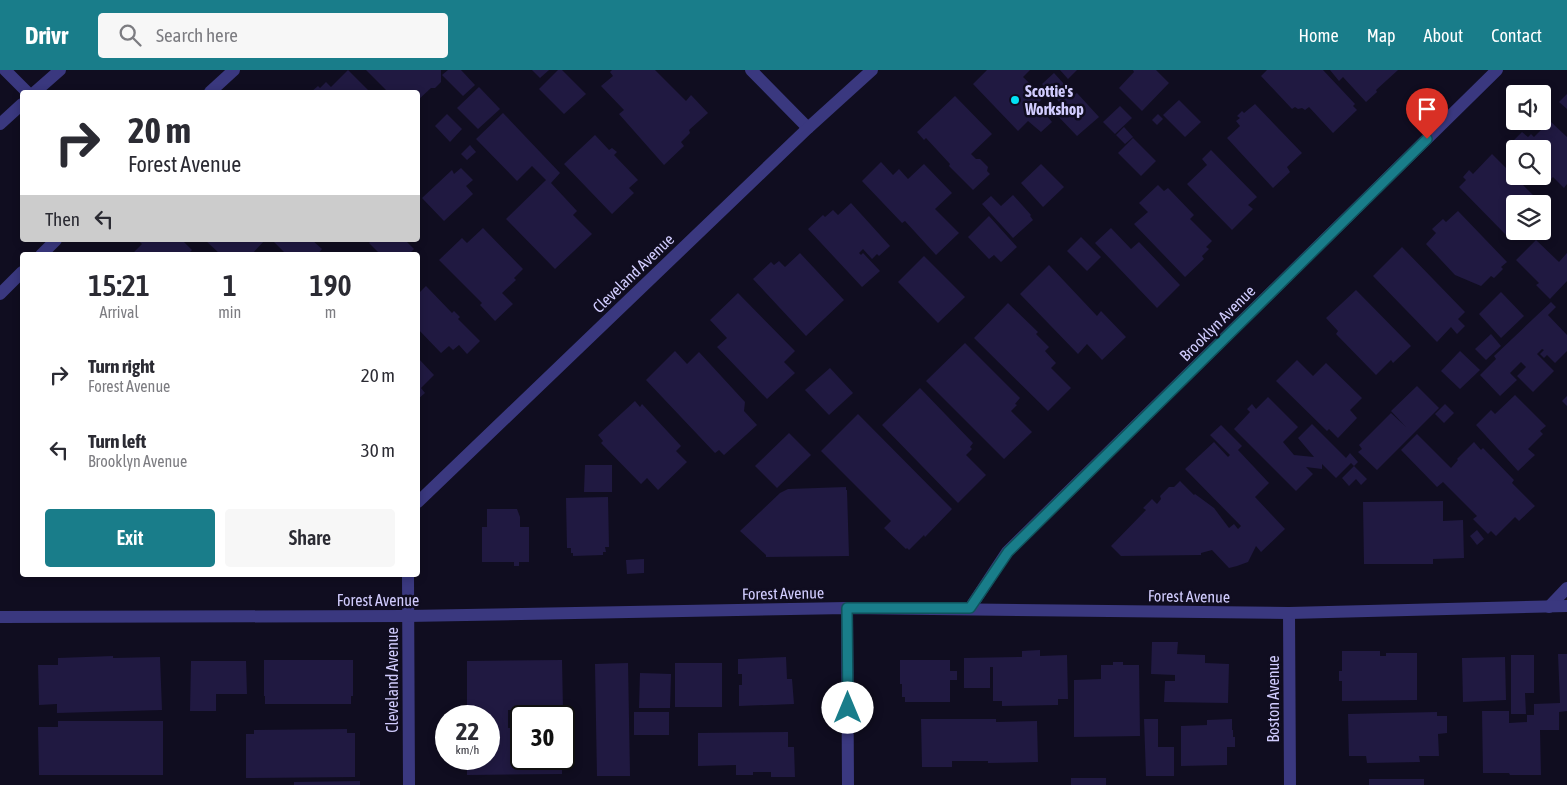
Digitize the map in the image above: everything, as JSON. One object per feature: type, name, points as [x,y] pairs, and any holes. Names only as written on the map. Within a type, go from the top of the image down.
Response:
[{"type":"street","points":[[5,70],[25,90]]},
{"type":"street","points":[[37,90],[60,70]]},
{"type":"street","points":[[212,90],[234,70]]},
{"type":"street","points":[[751,70],[808,128]]},
{"type":"street","name":"Cleveland Avenue","points":[[420,500],[808,128],[872,70]]},
{"type":"street","name":"Brooklyn Avenue","points":[[970,608],[1008,552],[1497,70]]},
{"type":"street","points":[[0,124],[20,106]]},
{"type":"street","points":[[44,252],[54,242]]},
{"type":"street","points":[[0,294],[20,274]]},
{"type":"street","name":"Cleveland Avenue","points":[[408,577],[409,785]]},
{"type":"street","points":[[1549,606],[1567,588]]},
{"type":"street","name":"Forest Avenue","points":[[0,617],[407,616],[847,608],[970,608],[1289,614],[1567,606]]},
{"type":"street","points":[[847,608],[848,785]]},
{"type":"street","name":"Boston Avenue","points":[[1289,614],[1290,785]]},
{"type":"building","points":[[348,70],[368,90],[313,90],[318,86],[320,88],[326,82],[331,87]]},
{"type":"building","points":[[366,70],[441,70],[441,82],[420,98],[420,90],[386,90]]},
{"type":"building","points":[[448,70],[461,70],[475,85],[463,96],[442,75]]},
{"type":"building","points":[[532,70],[549,70],[540,78]]},
{"type":"building","points":[[558,70],[562,70],[586,94],[564,114],[539,89]]},
{"type":"building","points":[[612,70],[655,70],[686,101],[691,95],[708,113],[689,130],[690,133],[681,142],[684,146],[664,165],[619,114],[624,110],[601,86],[613,76],[610,72]]},
{"type":"building","name":"Scottie's Workshop","points":[[987,70],[1030,70],[1023,77],[1044,97],[1037,104],[1052,122],[1041,132],[1028,121],[1018,131],[973,84]]},
{"type":"building","points":[[1060,70],[1077,70],[1068,79]]},
{"type":"building","points":[[1133,70],[1156,70],[1169,83],[1142,111],[1119,88],[1134,72]]},
{"type":"building","points":[[1267,70],[1323,70],[1355,104],[1353,106],[1357,110],[1333,133],[1309,107],[1305,110],[1295,107],[1292,109],[1261,76]]},
{"type":"building","points":[[1330,70],[1398,70],[1366,102],[1343,77],[1339,81]]},
{"type":"building","points":[[1054,73],[1074,95],[1077,93],[1099,117],[1077,136],[1055,113],[1063,106],[1042,84]]},
{"type":"building","points":[[479,87],[500,109],[478,129],[457,108]]},
{"type":"building","points":[[1567,94],[1567,109],[1559,102]]},
{"type":"building","points":[[955,96],[992,134],[971,154],[988,167],[987,171],[990,174],[973,190],[949,166],[950,164],[926,138],[924,140],[917,132]]},
{"type":"building","points":[[1179,100],[1201,122],[1185,137],[1163,115]]},
{"type":"building","points":[[1255,104],[1302,153],[1287,167],[1290,172],[1273,188],[1227,138],[1240,126],[1236,121],[1240,118],[1237,116]]},
{"type":"building","points":[[1120,106],[1132,118],[1115,134],[1103,122]]},
{"type":"building","points":[[503,113],[560,173],[551,183],[577,211],[573,215],[592,234],[555,269],[506,219],[546,180],[532,166],[517,181],[476,139]]},
{"type":"building","points":[[447,114],[462,129],[450,142],[435,126]]},
{"type":"building","points":[[1158,114],[1163,119],[1157,125],[1152,120]]},
{"type":"building","points":[[1551,122],[1567,137],[1567,184],[1564,188],[1553,177],[1551,179],[1551,140],[1514,140],[1522,132],[1528,137],[1531,134],[1534,137],[1541,130],[1551,130]]},
{"type":"building","points":[[1124,127],[1133,137],[1125,144],[1116,135]]},
{"type":"building","points":[[595,135],[609,150],[612,148],[617,152],[614,155],[638,180],[629,188],[634,193],[612,214],[564,164]]},
{"type":"building","points":[[1133,138],[1156,161],[1141,176],[1118,153]]},
{"type":"building","points":[[470,145],[476,152],[467,160],[461,154]]},
{"type":"building","points":[[1211,150],[1257,197],[1248,205],[1253,209],[1232,230],[1187,184],[1207,165],[1202,159]]},
{"type":"building","points":[[1492,154],[1506,168],[1506,185],[1523,185],[1533,195],[1506,195],[1506,235],[1459,187],[1466,180],[1463,177],[1469,170],[1473,174]]},
{"type":"building","points":[[881,162],[893,175],[899,169],[908,179],[924,164],[952,193],[935,209],[959,233],[936,255],[905,221],[902,223],[862,181]]},
{"type":"building","points":[[1041,164],[1064,187],[1043,207],[1021,183]]},
{"type":"building","points":[[461,168],[473,180],[466,186],[473,194],[444,221],[422,198],[452,170],[454,174]]},
{"type":"building","points":[[1158,185],[1164,191],[1168,188],[1194,215],[1190,219],[1212,241],[1206,247],[1209,249],[1202,256],[1204,259],[1185,277],[1134,224],[1148,212],[1139,203]]},
{"type":"building","points":[[1013,195],[1031,215],[1033,220],[1013,238],[982,204],[991,196],[1001,206]]},
{"type":"building","points":[[851,203],[890,246],[879,256],[877,254],[872,259],[863,249],[859,253],[861,255],[863,253],[880,271],[862,287],[808,229],[823,215],[825,217],[833,210],[838,215]]},
{"type":"building","points":[[1458,211],[1507,262],[1501,267],[1503,269],[1494,278],[1491,276],[1481,286],[1455,275],[1426,244],[1436,233],[1432,229],[1443,219],[1446,222]]},
{"type":"building","points":[[989,216],[1017,247],[1001,262],[994,255],[989,259],[968,237]]},
{"type":"building","points":[[483,228],[523,269],[514,278],[516,280],[502,293],[513,304],[495,321],[480,305],[482,303],[439,260],[462,238],[467,243]]},
{"type":"building","points":[[1111,228],[1131,249],[1139,242],[1180,285],[1157,308],[1095,243]]},
{"type":"building","points":[[1081,237],[1101,257],[1087,271],[1067,251]]},
{"type":"building","points":[[1536,240],[1559,262],[1567,253],[1567,281],[1550,299],[1536,285],[1539,283],[1516,260]]},
{"type":"building","points":[[140,242],[184,242],[192,250],[190,252],[134,252],[142,244]]},
{"type":"building","points":[[207,242],[263,242],[254,252],[218,252]]},
{"type":"building","points":[[274,242],[314,242],[322,249],[320,252],[284,252]]},
{"type":"building","points":[[407,242],[414,249],[411,252],[378,252],[369,243]]},
{"type":"building","points":[[1402,247],[1465,312],[1458,319],[1465,326],[1457,334],[1451,327],[1437,342],[1373,276]]},
{"type":"building","points":[[800,253],[844,300],[806,336],[753,279],[771,262],[774,265],[779,261],[785,267]]},
{"type":"building","points":[[924,256],[965,297],[938,323],[898,282]]},
{"type":"building","points":[[1049,265],[1097,316],[1101,311],[1126,337],[1102,360],[1087,344],[1078,354],[1020,294]]},
{"type":"building","points":[[426,286],[452,313],[454,311],[460,317],[458,319],[480,341],[467,354],[459,345],[453,350],[449,346],[441,353],[420,331],[420,292]]},
{"type":"building","points":[[1356,290],[1411,346],[1393,363],[1391,360],[1376,375],[1336,334],[1338,331],[1326,318]]},
{"type":"building","points":[[1501,292],[1524,316],[1501,338],[1479,314]]},
{"type":"building","points":[[738,293],[795,351],[784,362],[795,373],[767,399],[717,347],[727,338],[710,320]]},
{"type":"building","points":[[1551,302],[1556,307],[1548,315],[1567,335],[1567,351],[1555,363],[1547,355],[1544,358],[1540,354],[1544,350],[1542,349],[1537,354],[1554,371],[1533,392],[1517,376],[1526,367],[1521,362],[1510,373],[1517,380],[1500,396],[1480,375],[1496,359],[1494,356]]},
{"type":"building","points":[[1008,303],[1038,332],[1036,334],[1049,347],[1045,351],[1056,363],[1051,368],[1071,388],[1048,411],[974,338]]},
{"type":"building","points":[[1491,334],[1501,346],[1486,360],[1475,349]]},
{"type":"building","points":[[965,343],[1020,398],[1015,404],[1017,405],[1011,411],[1032,432],[1004,459],[926,381]]},
{"type":"building","points":[[675,351],[687,364],[699,352],[745,402],[744,411],[757,425],[724,455],[719,450],[715,453],[646,380]]},
{"type":"building","points":[[1460,351],[1480,370],[1460,389],[1441,371]]},
{"type":"building","points":[[420,360],[434,375],[421,388],[425,393],[420,397]]},
{"type":"building","points":[[1297,360],[1313,376],[1326,363],[1362,398],[1350,410],[1357,418],[1338,438],[1329,429],[1327,431],[1276,381]]},
{"type":"building","points":[[830,368],[853,393],[829,415],[805,390]]},
{"type":"building","points":[[1417,386],[1439,408],[1377,470],[1358,452],[1362,449],[1359,445],[1391,413],[1406,427],[1391,411]]},
{"type":"building","points":[[920,388],[973,443],[970,447],[972,449],[966,455],[986,475],[958,503],[882,425]]},
{"type":"building","points":[[1515,395],[1546,426],[1540,431],[1543,434],[1528,449],[1535,455],[1518,471],[1476,425],[1491,410],[1495,414]]},
{"type":"building","points":[[1567,396],[1567,406],[1562,401]]},
{"type":"building","points":[[1268,397],[1298,427],[1283,442],[1294,455],[1314,457],[1298,438],[1312,424],[1346,458],[1350,453],[1358,462],[1354,466],[1351,463],[1336,478],[1322,464],[1322,469],[1306,467],[1313,474],[1296,491],[1234,429],[1250,412],[1247,409],[1252,404],[1256,409]]},
{"type":"building","points":[[635,401],[640,407],[642,404],[681,446],[676,451],[687,462],[658,490],[647,478],[641,484],[601,443],[603,441],[598,435]]},
{"type":"building","points":[[1445,404],[1454,413],[1444,423],[1435,414]]},
{"type":"building","points":[[858,414],[952,509],[925,537],[924,535],[909,550],[884,528],[891,521],[821,451]]},
{"type":"building","points":[[1221,425],[1242,446],[1238,450],[1269,483],[1255,497],[1285,529],[1261,552],[1256,546],[1248,562],[1229,568],[1212,550],[1201,553],[1201,555],[1121,556],[1111,546],[1146,510],[1143,508],[1152,499],[1157,504],[1161,499],[1160,496],[1169,487],[1174,487],[1180,481],[1194,495],[1214,508],[1229,528],[1234,524],[1238,529],[1241,526],[1185,469],[1214,442],[1228,457],[1230,455],[1210,435]]},
{"type":"building","points":[[789,433],[811,455],[777,488],[755,466]]},
{"type":"building","points":[[1417,434],[1451,468],[1474,442],[1481,450],[1483,448],[1514,480],[1512,483],[1535,506],[1519,521],[1515,517],[1496,536],[1491,531],[1488,534],[1473,519],[1477,516],[1443,482],[1437,487],[1401,450]]},
{"type":"building","points":[[585,465],[612,465],[612,492],[584,492]]},
{"type":"building","points":[[1354,466],[1367,479],[1361,485],[1356,479],[1349,486],[1342,478]]},
{"type":"building","points":[[846,487],[849,556],[766,557],[740,531],[780,493],[788,489]]},
{"type":"building","points":[[608,497],[609,547],[605,547],[606,552],[603,552],[603,555],[573,556],[571,548],[567,548],[566,498]]},
{"type":"building","points":[[1443,501],[1443,521],[1463,520],[1464,558],[1433,559],[1433,564],[1364,564],[1363,502]]},
{"type":"building","points":[[487,509],[517,509],[520,517],[520,527],[529,527],[529,562],[519,562],[519,566],[514,566],[514,562],[482,562],[482,527],[487,527]]},
{"type":"building","points":[[1477,530],[1484,539],[1477,545],[1470,536]]},
{"type":"building","points":[[644,559],[644,573],[627,574],[626,560]]},
{"type":"building","points":[[1152,642],[1178,642],[1177,654],[1205,655],[1205,663],[1229,664],[1228,703],[1164,702],[1165,681],[1175,681],[1175,675],[1151,674]]},
{"type":"building","points":[[1040,650],[1040,656],[1067,655],[1068,699],[1058,699],[1058,705],[1002,706],[1002,701],[993,701],[993,667],[990,667],[990,688],[964,688],[964,658],[1022,657],[1022,651]]},
{"type":"building","points":[[1342,651],[1380,651],[1380,656],[1386,656],[1386,653],[1417,653],[1417,700],[1342,701],[1342,681],[1339,681],[1339,671],[1342,671]]},
{"type":"building","points":[[1558,654],[1567,654],[1567,711],[1559,712],[1559,730],[1540,730],[1541,775],[1483,773],[1482,711],[1509,711],[1509,723],[1527,722],[1527,715],[1534,715],[1534,704],[1560,703]]},
{"type":"building","points":[[1511,655],[1534,655],[1534,693],[1525,693],[1526,714],[1511,714]]},
{"type":"building","points":[[113,656],[113,658],[160,657],[162,710],[57,713],[57,704],[39,705],[38,665],[58,665],[58,658]]},
{"type":"building","points":[[786,657],[787,679],[792,679],[794,704],[739,706],[739,685],[742,685],[742,674],[738,674],[738,659]]},
{"type":"building","points":[[1505,657],[1506,700],[1463,702],[1462,658]]},
{"type":"building","points":[[264,660],[353,660],[353,696],[351,696],[351,704],[265,704]]},
{"type":"building","points":[[562,660],[563,705],[510,705],[510,710],[508,710],[508,728],[510,728],[510,770],[562,770],[562,774],[467,775],[467,770],[500,770],[500,705],[467,705],[467,661]]},
{"type":"building","points":[[900,660],[950,660],[950,671],[957,671],[957,680],[950,680],[950,702],[905,702],[905,697],[902,697],[902,684],[900,684]]},
{"type":"building","points":[[191,661],[246,661],[247,694],[216,694],[216,711],[190,711]]},
{"type":"building","points":[[1113,662],[1123,662],[1123,665],[1139,665],[1140,736],[1074,737],[1074,680],[1101,679],[1101,665],[1113,665]]},
{"type":"building","points":[[628,663],[630,776],[597,776],[595,664]]},
{"type":"building","points":[[675,663],[722,663],[722,707],[675,707]]},
{"type":"building","points":[[640,673],[671,674],[670,708],[639,708]]},
{"type":"building","points":[[634,712],[669,712],[669,735],[634,735]]},
{"type":"building","points":[[1437,712],[1437,716],[1447,716],[1447,733],[1438,734],[1439,756],[1419,756],[1420,762],[1367,763],[1366,756],[1349,756],[1348,714]]},
{"type":"building","points":[[921,719],[996,719],[996,722],[1037,721],[1038,762],[988,763],[988,761],[952,761],[952,767],[922,767]]},
{"type":"building","points":[[1144,719],[1158,719],[1158,747],[1174,747],[1174,776],[1146,776]]},
{"type":"building","points":[[1232,719],[1235,747],[1227,747],[1227,765],[1181,766],[1181,726],[1207,725],[1207,720]]},
{"type":"building","points":[[58,721],[163,721],[163,775],[39,775],[38,727],[58,727]]},
{"type":"building","points":[[347,729],[347,733],[355,733],[355,777],[246,778],[246,734],[254,734],[254,730]]},
{"type":"building","points":[[788,732],[788,747],[794,747],[795,777],[771,777],[771,772],[753,772],[753,775],[736,775],[736,765],[698,766],[698,733]]},
{"type":"building","points":[[1071,778],[1106,778],[1106,785],[1071,785]]},
{"type":"building","points":[[1369,779],[1424,779],[1424,785],[1369,785]]},
{"type":"building","points":[[360,781],[360,785],[294,785],[294,782]]},
{"type":"place","name":"Scottie's Workshop","points":[[1015,100]]},
{"type":"route","points":[[848,708],[847,608],[970,608],[987,580],[1008,552],[1427,139]]}]
